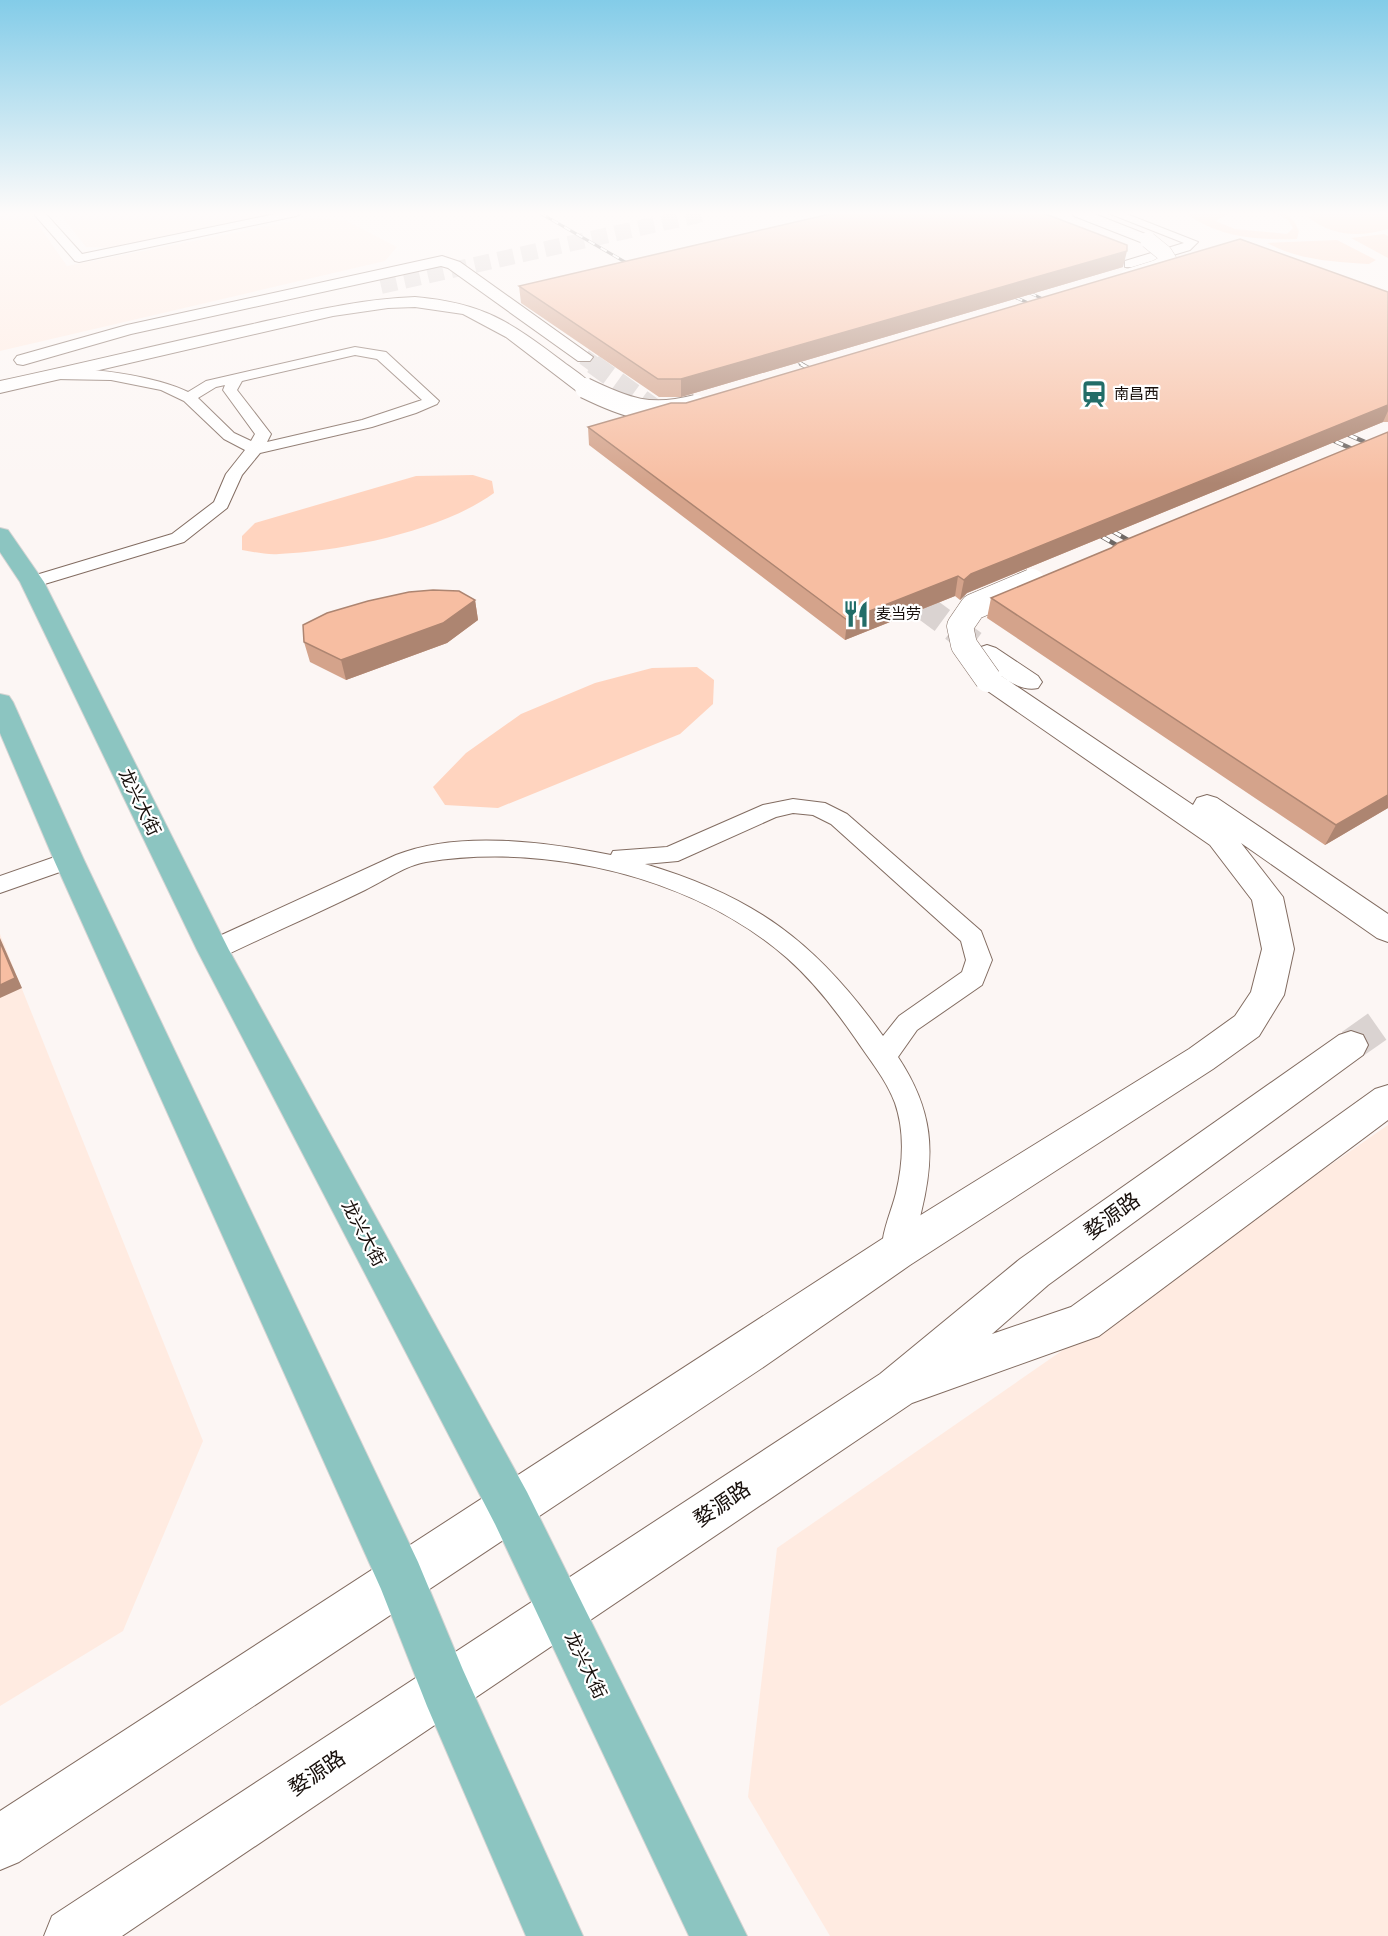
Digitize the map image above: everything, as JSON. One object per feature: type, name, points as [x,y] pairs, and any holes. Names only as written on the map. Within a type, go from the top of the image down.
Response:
[{"type":"main road","name":"龙兴大街","points":[[0,535],[32,582],[213,950],[511,1508],[719,1936]]},
{"type":"main road","points":[[0,702],[69,860],[401,1579],[445,1688],[555,1936]]},
{"type":"street","points":[[249,303],[127,330],[18,362],[298,303]]},
{"type":"street","points":[[0,387],[182,344],[361,307],[404,303]]},
{"type":"street","points":[[421,303],[445,304],[471,310],[494,321],[585,388],[618,404],[652,409],[683,409],[717,399]]},
{"type":"street","points":[[507,303],[584,357]]},
{"type":"street","points":[[55,375],[100,375],[165,386],[189,398],[229,436],[255,449],[315,437],[412,410],[432,401],[381,355],[355,351],[211,384],[189,398]]},
{"type":"street","points":[[32,582],[178,538],[221,504],[234,474],[255,449],[263,434],[230,390],[236,378]]},
{"type":"street","points":[[0,1843],[750,1351],[896,1252],[1201,1059],[1247,1026],[1267,995],[1278,949],[1267,897],[1221,838],[988,679],[964,645],[960,626],[974,607],[1050,575]]},
{"type":"street","points":[[987,653],[1388,930]]},
{"type":"street","points":[[213,950],[423,854],[496,848],[593,858],[670,855],[771,810],[793,806],[817,808],[839,819],[972,938],[979,960],[973,978],[908,1023],[883,1057]]},
{"type":"street","points":[[593,858],[667,877],[740,911],[793,948],[843,998],[904,1093],[915,1126],[915,1172],[896,1252]]},
{"type":"street","points":[[0,885],[69,860]]},
{"type":"street","name":"婺源路","points":[[72,1936],[895,1389],[1034,1272],[1351,1045]]},
{"type":"street","points":[[895,1389],[1084,1322],[1388,1100]]},
{"type":"shaded area","points":[[0,303],[204,303],[0,351]]},
{"type":"shaded area","points":[[473,475],[492,481],[494,493],[447,518],[420,528],[391,537],[332,549],[279,554],[242,550],[242,536],[255,523],[416,476]]},
{"type":"shaded area","points":[[697,667],[714,680],[713,704],[680,734],[498,808],[445,805],[433,787],[466,753],[521,714],[595,683],[652,668]]},
{"type":"shaded area","points":[[0,934],[203,1441],[123,1631],[0,1706]]},
{"type":"shaded area","points":[[1388,1125],[1388,1936],[830,1936],[748,1797],[777,1548]]},
{"type":"building","points":[[545,303],[945,303],[681,379],[658,379]]},
{"type":"building","points":[[1023,303],[1388,303],[1388,405],[971,574],[964,580],[958,576],[847,620],[588,427],[671,403],[686,403]]},
{"type":"building","points":[[1388,432],[1388,795],[1336,825],[991,598],[1111,548],[1118,543]]},
{"type":"building","points":[[459,591],[475,600],[443,623],[341,660],[304,642],[303,625],[327,613],[409,592]]},
{"type":"building","points":[[0,942],[15,978],[0,985]]},
{"type":"tunnel","points":[[584,357],[595,365]]},
{"type":"tunnel","points":[[593,364],[677,425]]},
{"type":"tunnel","points":[[890,582],[984,651]]},
{"type":"tunnel","points":[[1351,1045],[1388,1019]]},
{"type":"railway","points":[[1029,303],[1042,309]]},
{"type":"railway","points":[[784,354],[804,365]]},
{"type":"railway","points":[[801,364],[821,375]]},
{"type":"railway","points":[[1335,429],[1388,452]]},
{"type":"railway","points":[[1321,435],[1388,465]]},
{"type":"railway","points":[[1100,524],[1142,548]]},
{"type":"railway","points":[[1089,529],[1130,553]]},
{"type":"place","name":"南昌西","points":[[1094,394]]},
{"type":"place","name":"麦当劳","points":[[856,614]]}]
